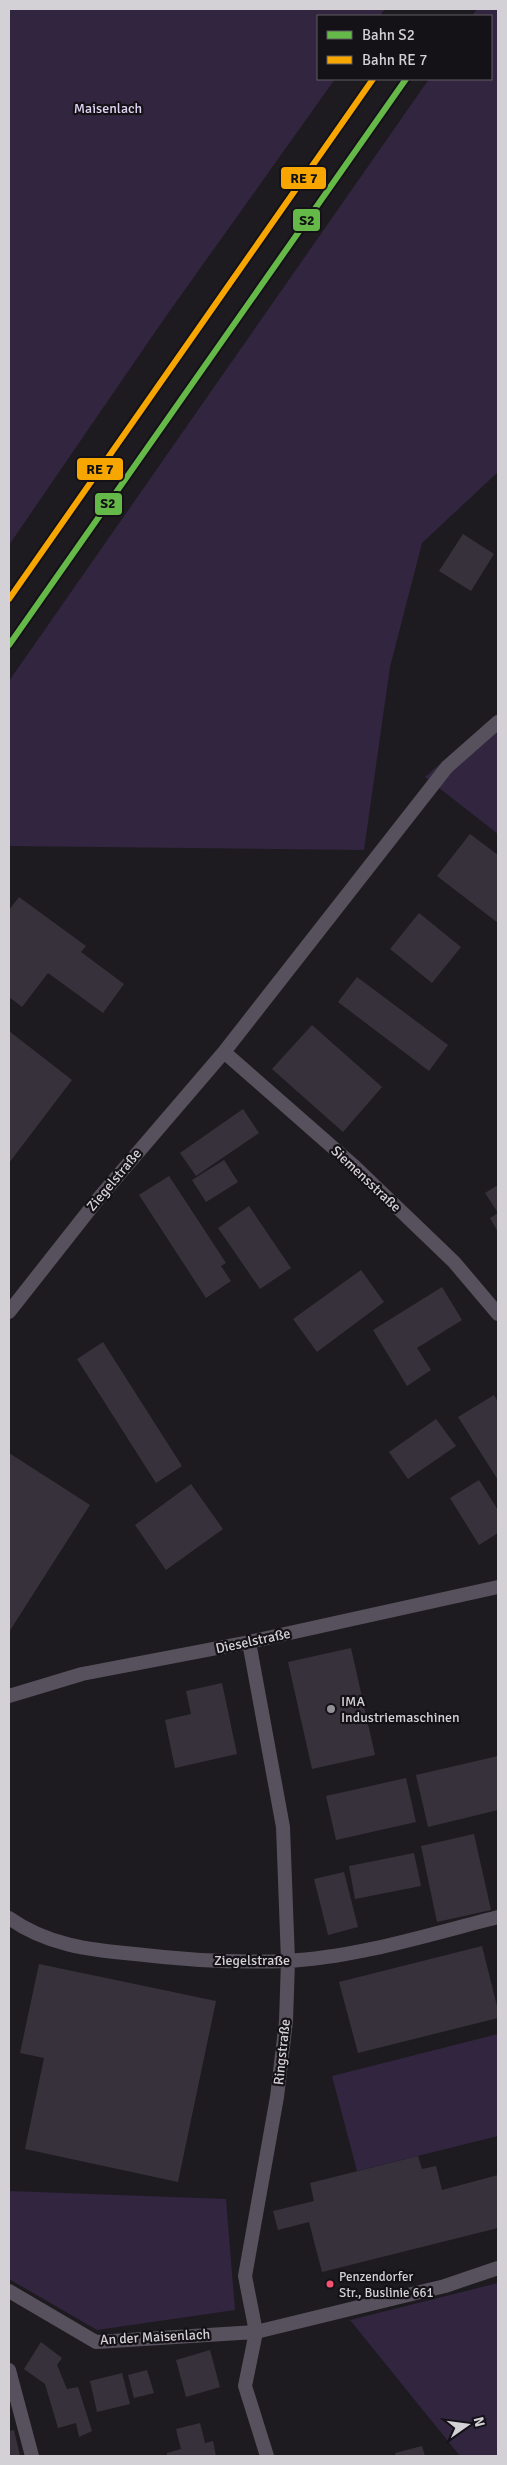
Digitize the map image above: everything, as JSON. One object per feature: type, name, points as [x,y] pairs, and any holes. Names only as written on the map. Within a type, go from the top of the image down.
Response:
[{"type":"street","name":"Ziegelstraße","points":[[9,1312],[98,1199],[224,1052],[447,767],[498,722]]},
{"type":"street","name":"Siemensstraße","points":[[224,1052],[354,1166],[447,1255],[498,1314]]},
{"type":"street","name":"Dieselstraße","points":[[9,1696],[82,1674],[249,1642],[498,1587]]},
{"type":"street","name":"Ringstraße","points":[[249,1642],[283,1827],[288,1961],[286,2021],[277,2097],[245,2276],[256,2332],[246,2386],[267,2456]]},
{"type":"street","name":"Ziegelstraße","points":[[9,1918],[28,1932],[82,1949],[185,1960],[288,1961],[365,1950],[498,1917]]},
{"type":"street","name":"An der Maisenlach","points":[[9,2291],[96,2342],[256,2332],[445,2286],[498,2268]]},
{"type":"street","points":[[9,2370],[32,2456]]},
{"type":"green space","name":"Maisenlach","points":[[9,9],[385,9],[381,15],[317,15],[317,80],[334,80],[164,319],[9,545]]},
{"type":"green space","points":[[477,9],[498,9],[498,472],[422,543],[390,667],[364,850],[9,846],[9,681],[428,80],[492,80],[492,15],[473,15]]},
{"type":"green space","points":[[498,713],[498,834],[425,777]]},
{"type":"green space","points":[[498,2034],[498,2136],[357,2171],[332,2076]]},
{"type":"green space","points":[[9,2191],[226,2199],[235,2310],[97,2330],[9,2279]]},
{"type":"green space","points":[[498,2283],[498,2456],[460,2456],[350,2320]]},
{"type":"building","points":[[463,534],[494,554],[471,591],[439,571]]},
{"type":"building","points":[[470,834],[498,855],[498,923],[437,876]]},
{"type":"building","points":[[19,897],[86,946],[81,952],[124,984],[103,1013],[48,973],[22,1007],[9,997],[9,910]]},
{"type":"building","points":[[419,913],[461,947],[432,983],[390,949]]},
{"type":"building","points":[[357,977],[448,1045],[429,1071],[338,1002]]},
{"type":"building","points":[[312,1025],[382,1087],[343,1132],[272,1069]]},
{"type":"building","points":[[9,1031],[72,1080],[9,1163]]},
{"type":"building","points":[[243,1109],[259,1133],[196,1176],[180,1153]]},
{"type":"building","points":[[224,1160],[238,1182],[206,1202],[192,1180]]},
{"type":"building","points":[[169,1176],[226,1263],[221,1266],[231,1281],[206,1298],[139,1195]]},
{"type":"building","points":[[498,1185],[498,1213],[485,1193]]},
{"type":"building","points":[[249,1206],[291,1268],[260,1289],[218,1228]]},
{"type":"building","points":[[498,1213],[498,1232],[490,1218]]},
{"type":"building","points":[[361,1270],[384,1302],[317,1352],[293,1319]]},
{"type":"building","points":[[442,1287],[462,1320],[417,1348],[431,1370],[407,1386],[373,1330]]},
{"type":"building","points":[[103,1342],[182,1466],[156,1483],[77,1359]]},
{"type":"building","points":[[494,1395],[498,1402],[498,1480],[458,1417]]},
{"type":"building","points":[[436,1419],[456,1446],[408,1479],[389,1452]]},
{"type":"building","points":[[9,1453],[90,1505],[9,1632]]},
{"type":"building","points":[[479,1480],[498,1510],[498,1533],[479,1545],[450,1498]]},
{"type":"building","points":[[191,1484],[223,1529],[166,1570],[135,1525]]},
{"type":"building","name":"IMA Industriemaschinen","points":[[351,1648],[375,1755],[312,1769],[288,1662]]},
{"type":"building","points":[[222,1683],[237,1754],[175,1768],[165,1720],[191,1714],[186,1691]]},
{"type":"building","points":[[498,1756],[498,1810],[428,1827],[416,1775]]},
{"type":"building","points":[[406,1778],[416,1822],[336,1840],[326,1796]]},
{"type":"building","points":[[474,1834],[491,1910],[437,1922],[421,1846]]},
{"type":"building","points":[[414,1853],[421,1886],[355,1899],[349,1866]]},
{"type":"building","points":[[344,1872],[358,1927],[328,1935],[314,1879]]},
{"type":"building","points":[[482,1946],[498,2010],[498,2018],[358,2053],[339,1982]]},
{"type":"building","points":[[39,1964],[216,2001],[178,2182],[25,2149],[44,2058],[20,2053]]},
{"type":"building","points":[[418,2156],[422,2169],[436,2166],[442,2190],[498,2175],[498,2228],[322,2272],[309,2222],[278,2230],[273,2211],[314,2201],[310,2183]]},
{"type":"building","points":[[41,2342],[62,2358],[57,2365],[67,2389],[78,2387],[92,2431],[79,2437],[76,2423],[58,2428],[45,2384],[24,2369]]},
{"type":"building","points":[[210,2350],[220,2387],[186,2397],[176,2360]]},
{"type":"building","points":[[147,2370],[154,2393],[134,2398],[128,2375]]},
{"type":"building","points":[[122,2373],[130,2404],[97,2412],[90,2381]]},
{"type":"building","points":[[200,2423],[205,2443],[213,2441],[216,2456],[167,2456],[167,2453],[181,2449],[176,2429]]},
{"type":"building","points":[[14,2430],[20,2456],[9,2456],[9,2431]]},
{"type":"building","points":[[422,2446],[425,2456],[396,2456],[395,2453]]},
{"type":"rail line","name":"S2","points":[[9,645],[405,80]]},
{"type":"transit line","points":[[9,599],[372,80]]},
{"type":"place","name":"IMA Industriemaschinen","points":[[331,1709]]},
{"type":"place","name":"Penzendorfer Str., Buslinie 661","points":[[330,2284]]}]
